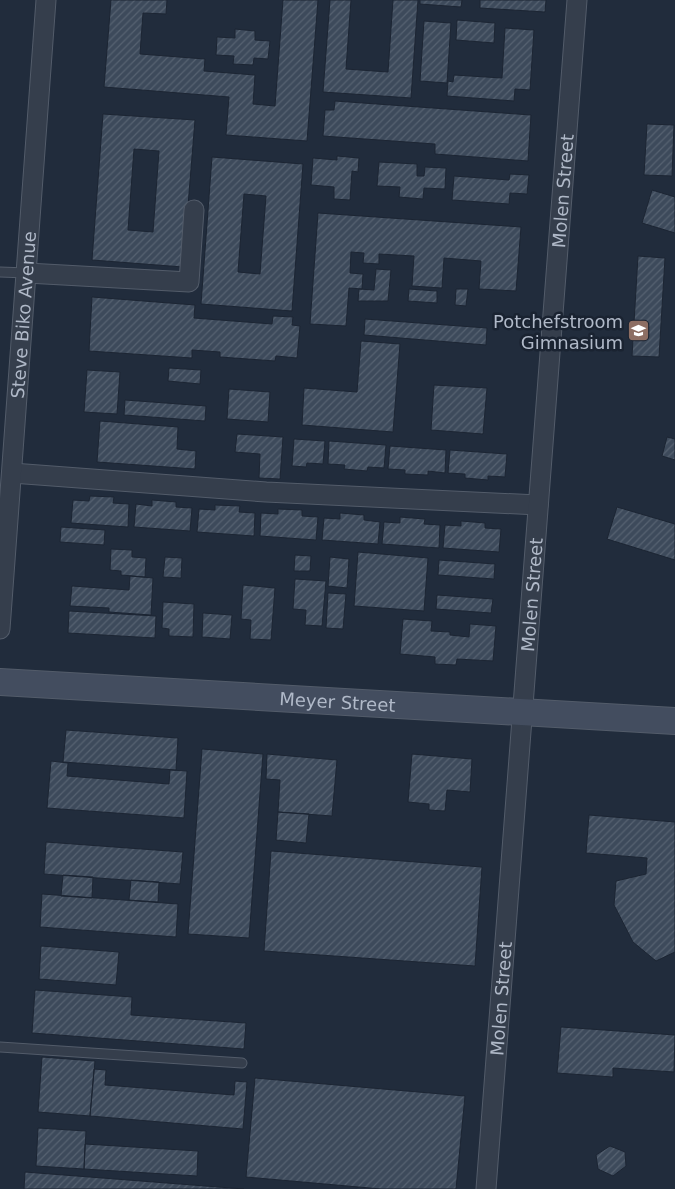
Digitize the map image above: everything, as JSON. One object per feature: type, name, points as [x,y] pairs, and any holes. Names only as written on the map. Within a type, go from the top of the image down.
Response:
[{"type":"street","name":"Steve Biko Avenue","points":[[0,629],[46,0]]},
{"type":"street","name":"Molen Street","points":[[486,1189],[521,711],[577,0]]},
{"type":"street","points":[[27,273],[189,282],[194,210]]},
{"type":"street","points":[[12,473],[266,492],[538,505]]},
{"type":"street","name":"Meyer Street","points":[[0,682],[675,721]]},
{"type":"lane","points":[[0,272],[27,273]]},
{"type":"lane","points":[[0,1047],[242,1063]]},
{"type":"building","points":[[111,0],[167,0],[166,14],[143,13],[140,54],[205,59],[204,71],[255,75],[253,104],[275,106],[283,0],[318,0],[307,141],[226,135],[229,97],[104,87]]},
{"type":"building","points":[[330,0],[351,0],[346,69],[388,72],[393,0],[418,0],[411,98],[323,92]]},
{"type":"building","points":[[420,0],[462,0],[461,7],[420,4]]},
{"type":"building","points":[[480,0],[546,0],[545,12],[480,8]]},
{"type":"building","points":[[457,20],[495,23],[494,43],[456,40]]},
{"type":"building","points":[[424,21],[451,23],[447,83],[420,81]]},
{"type":"building","points":[[505,28],[534,30],[530,90],[515,89],[514,101],[447,96],[448,81],[453,82],[454,75],[502,78]]},
{"type":"building","points":[[235,29],[255,31],[255,40],[270,41],[268,59],[254,58],[253,65],[233,64],[234,56],[216,55],[217,37],[235,38]]},
{"type":"building","points":[[335,101],[531,115],[528,161],[435,154],[435,144],[323,136],[325,110],[334,110]]},
{"type":"building","points":[[103,114],[195,120],[183,267],[92,260]],"holes":[[[134,149],[159,151],[153,232],[128,230]]]},
{"type":"building","points":[[647,124],[674,125],[672,176],[644,175]]},
{"type":"building","points":[[337,156],[359,158],[358,172],[352,171],[350,200],[334,199],[334,187],[311,185],[313,158],[337,160]]},
{"type":"building","points":[[212,157],[303,164],[292,311],[201,304]],"holes":[[[244,194],[266,196],[260,274],[238,272]]]},
{"type":"building","points":[[379,162],[417,164],[417,176],[424,176],[425,167],[446,168],[445,189],[424,188],[423,199],[399,197],[400,187],[377,186]]},
{"type":"building","points":[[510,174],[529,175],[527,194],[510,193],[509,204],[452,200],[454,176],[509,180]]},
{"type":"building","points":[[652,190],[675,197],[675,233],[642,223]]},
{"type":"building","points":[[318,213],[521,227],[516,291],[479,289],[481,261],[444,258],[442,288],[412,286],[414,256],[379,254],[379,264],[363,263],[364,253],[351,252],[350,273],[363,274],[362,289],[349,288],[346,326],[310,324]]},
{"type":"building","points":[[638,256],[665,258],[659,357],[632,356]]},
{"type":"building","points":[[376,269],[391,270],[388,301],[358,301],[359,289],[374,290]]},
{"type":"building","points":[[409,289],[437,291],[437,303],[408,301]]},
{"type":"building","points":[[456,289],[468,289],[466,306],[455,305]]},
{"type":"building","points":[[92,297],[195,305],[194,318],[272,324],[273,316],[293,317],[292,325],[300,326],[297,358],[276,356],[275,361],[220,357],[220,352],[192,350],[192,358],[89,351]]},
{"type":"building","points":[[365,319],[487,328],[486,345],[364,335]]},
{"type":"building","points":[[361,341],[400,344],[393,432],[302,425],[304,388],[357,392]]},
{"type":"building","points":[[169,368],[201,370],[200,384],[168,381]]},
{"type":"building","points":[[87,370],[120,372],[117,414],[84,412]]},
{"type":"building","points":[[434,385],[487,388],[483,434],[431,430]]},
{"type":"building","points":[[229,389],[270,392],[268,422],[227,419]]},
{"type":"building","points":[[125,400],[206,406],[205,421],[124,415]]},
{"type":"building","points":[[100,421],[178,427],[177,449],[196,451],[195,469],[97,462]]},
{"type":"building","points":[[237,434],[283,437],[280,479],[259,478],[260,454],[235,452]]},
{"type":"building","points":[[667,437],[675,439],[675,460],[662,456]]},
{"type":"building","points":[[294,439],[325,441],[323,464],[307,463],[306,467],[292,466]]},
{"type":"building","points":[[329,441],[386,445],[384,468],[368,467],[367,471],[344,469],[345,465],[328,464]]},
{"type":"building","points":[[390,446],[446,450],[445,473],[428,471],[428,475],[405,474],[405,470],[388,469]]},
{"type":"building","points":[[450,450],[507,454],[505,477],[488,476],[488,480],[465,478],[465,474],[448,473]]},
{"type":"building","points":[[90,496],[114,497],[113,503],[129,504],[128,527],[71,523],[73,500],[89,501]]},
{"type":"building","points":[[152,500],[176,502],[176,507],[192,508],[190,531],[134,527],[136,504],[152,506]]},
{"type":"building","points":[[215,505],[240,506],[239,512],[255,513],[254,536],[197,532],[199,509],[215,510]]},
{"type":"building","points":[[617,507],[675,524],[675,560],[607,539]]},
{"type":"building","points":[[278,509],[302,510],[302,516],[318,517],[316,540],[260,536],[261,513],[278,514]]},
{"type":"building","points":[[340,513],[364,515],[364,520],[380,522],[378,544],[322,540],[324,518],[340,519]]},
{"type":"building","points":[[400,517],[425,519],[424,524],[440,525],[439,548],[382,544],[384,522],[400,523]]},
{"type":"building","points":[[461,521],[485,523],[485,528],[501,529],[499,552],[443,548],[445,525],[461,526]]},
{"type":"building","points":[[61,527],[105,530],[104,545],[60,542]]},
{"type":"building","points":[[111,549],[132,550],[132,557],[146,558],[145,577],[121,575],[121,571],[110,570]]},
{"type":"building","points":[[358,552],[428,558],[424,611],[354,606]]},
{"type":"building","points":[[295,555],[311,556],[310,571],[294,571]]},
{"type":"building","points":[[165,557],[182,558],[181,578],[163,577]]},
{"type":"building","points":[[330,557],[349,559],[347,588],[328,586]]},
{"type":"building","points":[[439,560],[495,564],[494,579],[438,575]]},
{"type":"building","points":[[130,576],[153,578],[151,615],[109,612],[109,608],[70,606],[72,586],[129,590]]},
{"type":"building","points":[[295,579],[326,581],[322,626],[305,625],[306,610],[293,609]]},
{"type":"building","points":[[243,585],[275,588],[271,640],[250,639],[251,620],[241,619]]},
{"type":"building","points":[[328,593],[346,594],[343,629],[326,628]]},
{"type":"building","points":[[437,595],[493,599],[491,613],[436,609]]},
{"type":"building","points":[[163,602],[194,604],[193,637],[169,636],[169,629],[162,628]]},
{"type":"building","points":[[69,611],[156,616],[155,638],[68,633]]},
{"type":"building","points":[[203,613],[232,615],[230,639],[202,637]]},
{"type":"building","points":[[403,619],[432,621],[431,631],[450,632],[450,635],[469,637],[470,624],[496,626],[493,661],[457,659],[456,665],[435,664],[435,657],[400,654]]},
{"type":"building","points":[[66,730],[178,738],[176,770],[63,762]]},
{"type":"building","points":[[202,749],[263,754],[249,938],[188,934]]},
{"type":"building","points":[[267,754],[337,760],[332,816],[278,812],[280,780],[266,779]]},
{"type":"building","points":[[412,754],[472,759],[470,792],[447,790],[445,811],[429,810],[429,804],[408,802]]},
{"type":"building","points":[[51,761],[68,763],[67,776],[169,784],[170,770],[187,771],[184,818],[47,808]]},
{"type":"building","points":[[278,812],[309,814],[306,843],[276,840]]},
{"type":"building","points":[[589,815],[675,822],[675,952],[656,961],[633,942],[614,905],[616,881],[646,874],[647,858],[586,853]]},
{"type":"building","points":[[46,842],[183,852],[180,884],[44,874]]},
{"type":"building","points":[[271,851],[482,867],[475,966],[264,951]]},
{"type":"building","points":[[63,875],[93,877],[92,898],[61,896]]},
{"type":"building","points":[[131,880],[159,882],[158,902],[129,900]]},
{"type":"building","points":[[42,894],[178,904],[176,937],[40,927]]},
{"type":"building","points":[[41,946],[119,952],[116,985],[39,979]]},
{"type":"building","points":[[35,990],[132,997],[131,1015],[246,1023],[244,1049],[32,1033]]},
{"type":"building","points":[[561,1027],[675,1035],[674,1072],[613,1068],[613,1077],[557,1073]]},
{"type":"building","points":[[42,1057],[95,1061],[90,1116],[38,1112]]},
{"type":"building","points":[[94,1069],[106,1070],[105,1085],[234,1095],[235,1081],[247,1082],[243,1129],[90,1116]]},
{"type":"building","points":[[255,1078],[465,1096],[456,1189],[381,1189],[246,1177]]},
{"type":"building","points":[[38,1128],[86,1131],[84,1169],[36,1166]]},
{"type":"building","points":[[85,1144],[198,1151],[197,1176],[84,1169]]},
{"type":"building","points":[[610,1146],[625,1152],[626,1166],[613,1176],[598,1169],[596,1155]]},
{"type":"building","points":[[25,1172],[244,1189],[24,1189]]},
{"type":"place","name":"Potchefstroom Gimnasium","points":[[639,331]]}]
